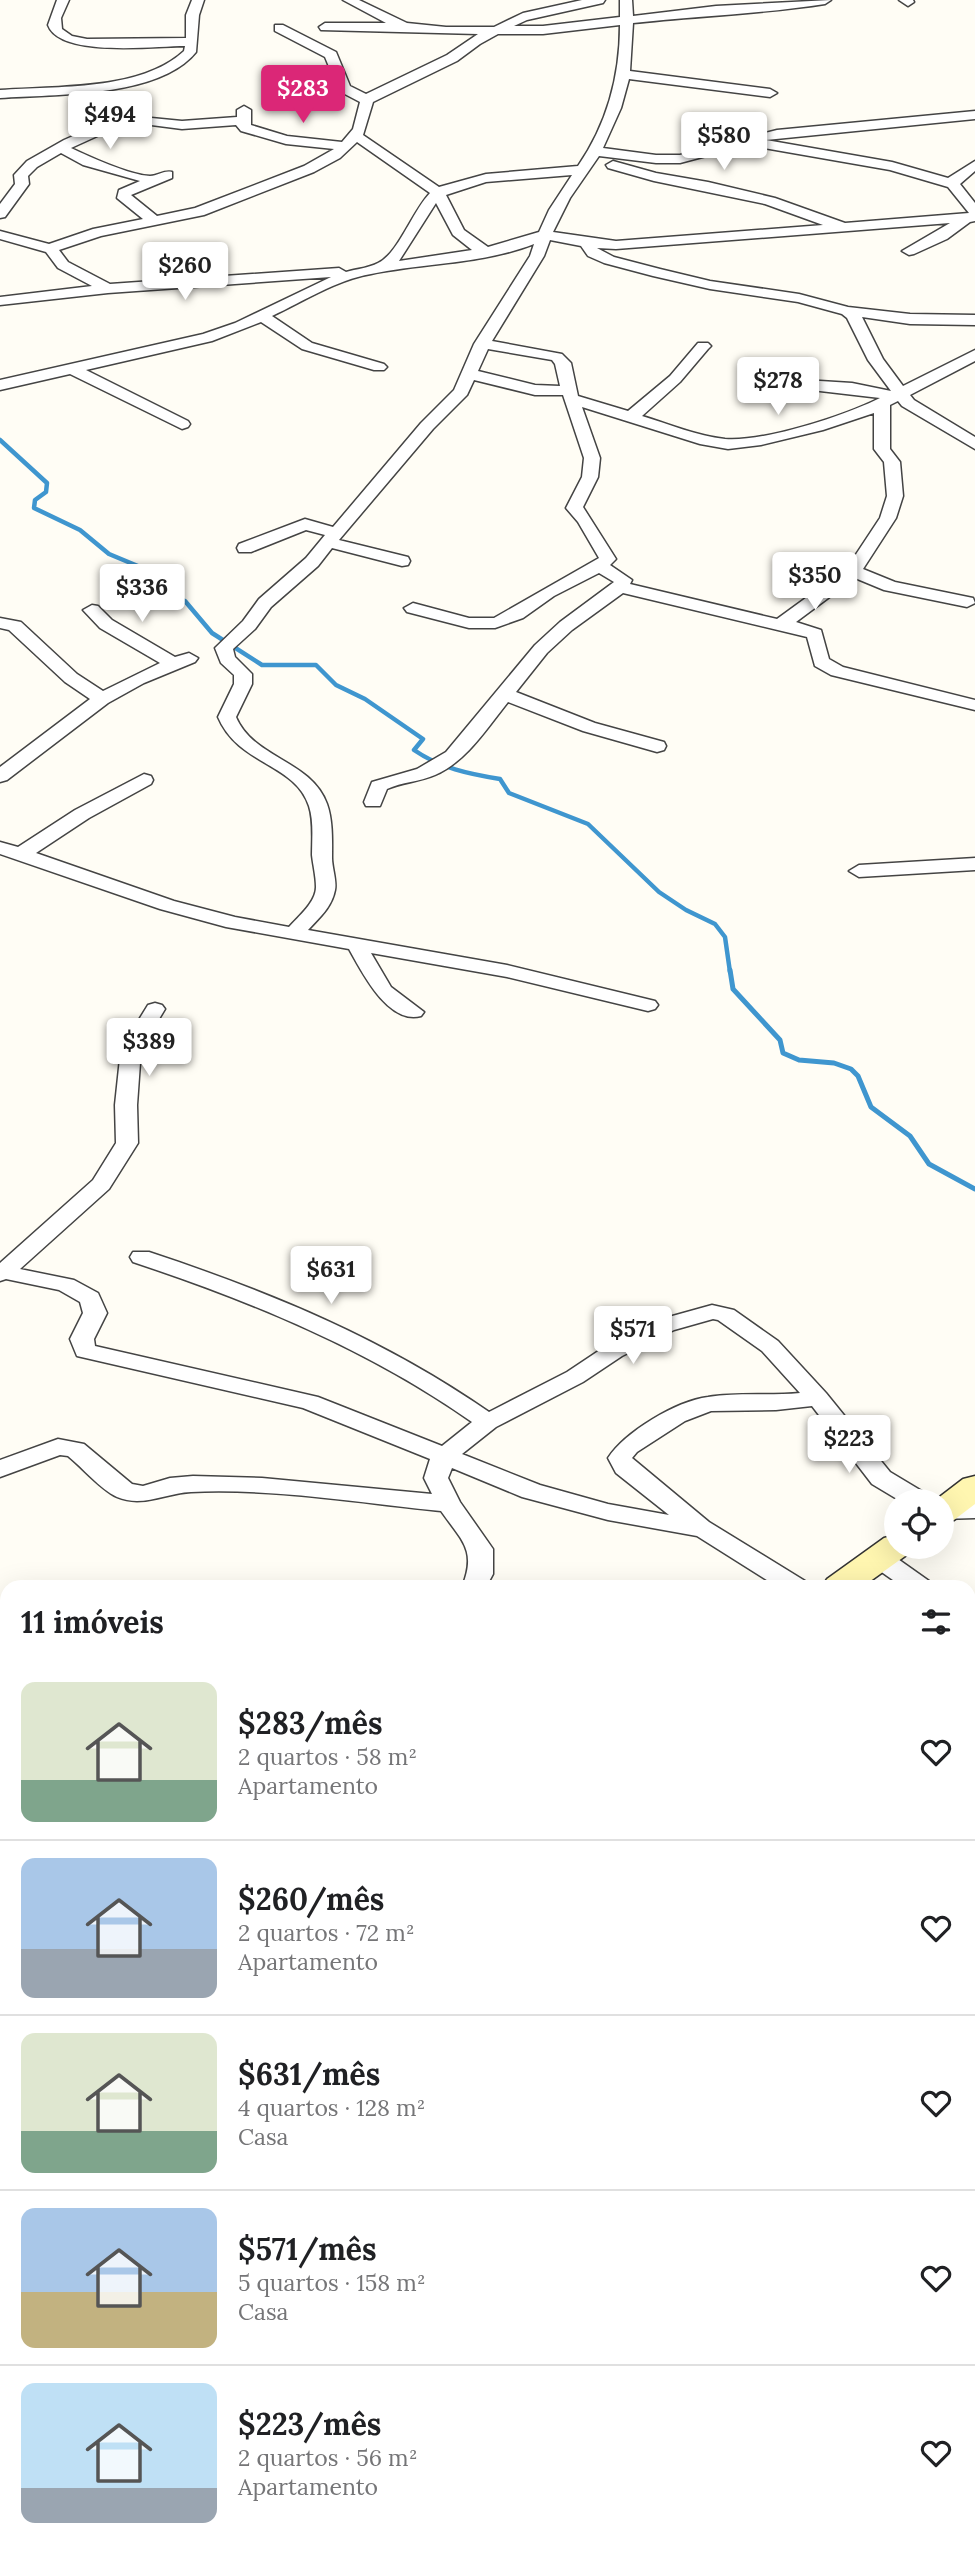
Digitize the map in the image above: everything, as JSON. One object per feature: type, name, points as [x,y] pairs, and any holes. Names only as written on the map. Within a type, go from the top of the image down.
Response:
[{"type":"street","points":[[64,0],[53,16],[54,26],[59,35],[71,41],[191,42]]},
{"type":"street","points":[[0,94],[127,82],[186,56],[191,42],[189,26],[198,0]]},
{"type":"street","points":[[349,0],[404,27]]},
{"type":"street","points":[[0,235],[51,249],[98,232],[215,207],[309,169],[351,141],[360,130],[367,100],[388,86],[452,58],[520,12],[599,0]]},
{"type":"street","points":[[294,934],[319,906],[326,888],[318,806],[310,789],[284,765],[243,743],[234,735],[227,717],[243,684],[243,674],[227,659],[228,645],[265,603],[312,562],[331,537],[358,511],[427,426],[461,392],[482,344],[537,256],[551,216],[588,160],[615,108],[624,74],[626,0]]},
{"type":"street","points":[[326,27],[404,27],[446,31],[543,30],[716,10],[781,7],[825,0]]},
{"type":"street","points":[[279,28],[327,52],[334,61],[344,88],[367,100]]},
{"type":"street","points":[[624,74],[770,93]]},
{"type":"street","points":[[0,385],[206,338],[262,316],[321,286],[374,269],[404,249],[421,214],[438,193],[453,186],[588,160],[691,157],[740,142],[792,132],[869,127],[975,115]]},
{"type":"street","points":[[0,214],[22,184],[21,175],[29,166],[126,118],[182,125],[244,116],[246,128],[286,140],[351,141],[397,162],[438,193],[458,232],[485,252]]},
{"type":"street","points":[[740,142],[820,152],[892,166],[953,184],[972,215]]},
{"type":"street","points":[[61,148],[88,162],[150,180]]},
{"type":"street","points":[[588,160],[770,201],[846,229]]},
{"type":"street","points":[[953,184],[956,178],[975,165]]},
{"type":"street","points":[[155,221],[124,198],[124,193],[167,175]]},
{"type":"street","points":[[0,301],[108,289],[374,269],[485,252],[525,243],[545,235],[587,243],[670,242],[846,229],[972,215]]},
{"type":"street","points":[[909,251],[942,236],[972,215]]},
{"type":"street","points":[[587,243],[593,253],[709,285],[818,302],[847,311],[910,319],[975,320]]},
{"type":"street","points":[[51,249],[63,264],[108,289]]},
{"type":"street","points":[[780,625],[853,571],[888,517],[895,496],[892,463],[882,449],[892,397],[853,315],[847,311]]},
{"type":"street","points":[[262,316],[307,346],[379,367]]},
{"type":"street","points":[[413,608],[466,621],[487,624],[500,622],[532,607],[541,597],[608,559],[585,520],[574,508],[590,477],[592,458],[563,363],[557,357],[482,344]]},
{"type":"street","points":[[630,418],[675,379],[703,346]]},
{"type":"street","points":[[470,374],[535,390],[571,395],[630,418],[706,441],[728,444],[761,440],[823,425],[892,397],[975,355]]},
{"type":"street","points":[[952,366],[975,373]]},
{"type":"street","points":[[72,369],[182,424]]},
{"type":"street","points":[[777,381],[852,388],[892,397],[975,444]]},
{"type":"street","points":[[245,548],[305,524],[331,537],[402,561]]},
{"type":"street","points":[[373,802],[379,786],[399,777],[419,775],[450,758],[462,747],[541,649],[566,626],[621,587],[622,580],[599,566]]},
{"type":"street","points":[[853,571],[890,586],[967,602]]},
{"type":"street","points":[[621,587],[780,625],[803,628],[815,634],[821,662],[837,671],[975,705]]},
{"type":"street","points":[[0,776],[102,699],[181,661],[115,629],[92,610]]},
{"type":"street","points":[[0,623],[15,626],[71,678],[102,699]]},
{"type":"street","points":[[504,694],[589,727],[657,746]]},
{"type":"street","points":[[21,854],[82,814],[144,780]]},
{"type":"street","points":[[0,848],[167,905],[233,923],[507,971],[648,1005]]},
{"type":"street","points":[[859,871],[975,864]]},
{"type":"street","points":[[357,946],[383,991],[414,1012]]},
{"type":"street","points":[[2,1273],[101,1184],[127,1143],[126,1105],[131,1049],[155,1009]]},
{"type":"street","points":[[141,1257],[242,1290],[376,1350],[448,1392],[488,1422]]},
{"type":"street","points":[[2,1273],[66,1284],[90,1298],[95,1313],[82,1339],[85,1351],[310,1402],[531,1491],[608,1512],[704,1529]]},
{"type":"street","points":[[477,1580],[481,1549],[449,1504],[436,1478],[443,1457],[488,1422],[575,1377],[614,1351],[666,1325],[712,1312],[726,1315],[770,1346],[800,1382],[818,1398],[881,1478],[899,1489]]},
{"type":"street","points":[[785,1580],[704,1529],[625,1467],[620,1458],[628,1447],[677,1416],[708,1404],[776,1403],[818,1398]]},
{"type":"street","points":[[0,1469],[58,1447],[75,1449],[125,1492],[144,1493],[170,1486],[193,1484],[262,1486],[449,1504]]},
{"type":"street","points":[[954,1502],[975,1487]]},
{"type":"street","points":[[954,1511],[975,1510]]},
{"type":"street","points":[[849,1580],[884,1554]]},
{"type":"street","points":[[894,1559],[913,1580]]},
{"type":"waterway","points":[[0,440],[47,483],[46,492],[35,500],[34,508],[80,530],[109,554],[157,574],[165,581],[168,594],[185,601],[212,633],[262,665],[316,665],[336,685],[365,699],[423,739],[414,750],[424,756],[455,769],[500,779],[509,793],[588,824],[659,892],[686,910],[715,924],[725,937],[730,972]]},
{"type":"waterway","points":[[730,970],[733,989],[780,1040],[783,1053],[799,1060],[834,1063],[851,1069],[858,1076],[871,1107],[910,1136],[929,1164],[975,1189]]}]
